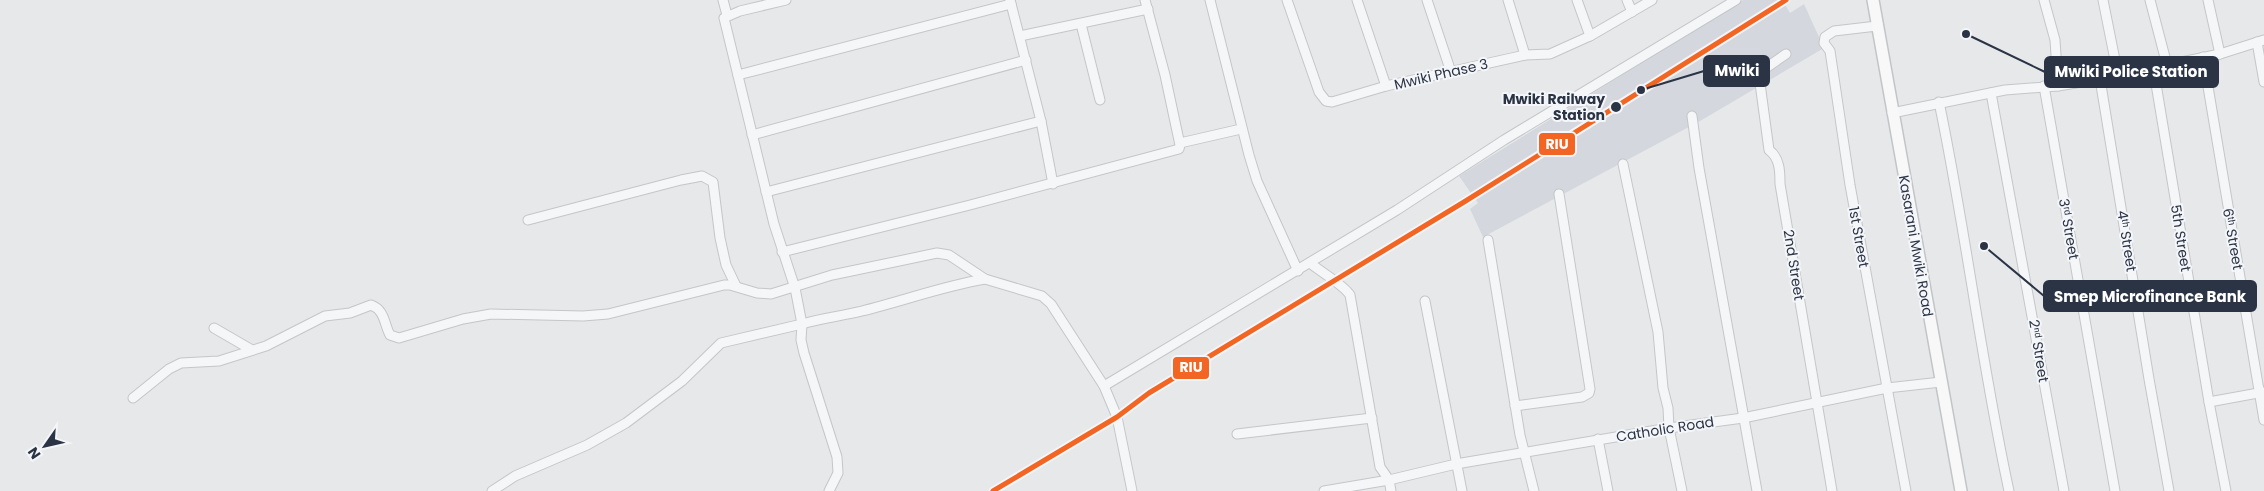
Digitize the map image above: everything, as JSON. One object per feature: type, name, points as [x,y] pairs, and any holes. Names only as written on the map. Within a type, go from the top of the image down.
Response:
[{"type":"main road","name":"Kasarani Mwiki Road","points":[[1873,0],[1961,491]]},
{"type":"street","points":[[723,0],[727,15],[724,18],[766,192],[782,252],[795,288],[802,324],[801,340],[804,353],[837,457],[838,474],[829,491]]},
{"type":"street","points":[[727,15],[786,0]]},
{"type":"street","points":[[1210,0],[1257,181],[1298,271]]},
{"type":"street","name":"Mwiki Phase 3","points":[[1287,0],[1318,92],[1326,101],[1332,102],[1386,86],[1525,55],[1550,54],[1590,36],[1652,0]]},
{"type":"street","points":[[1357,0],[1386,86]]},
{"type":"street","points":[[1427,0],[1451,72]]},
{"type":"street","points":[[1508,0],[1525,55]]},
{"type":"street","points":[[1577,0],[1590,36]]},
{"type":"street","points":[[1627,0],[1632,12]]},
{"type":"street","points":[[1104,386],[1398,210],[1504,140],[1736,0]]},
{"type":"street","points":[[2044,0],[2055,40],[2058,86]]},
{"type":"street","points":[[2103,0],[2118,75]]},
{"type":"street","points":[[2150,0],[2167,65]]},
{"type":"street","points":[[2208,0],[2220,54]]},
{"type":"street","points":[[738,75],[1010,2],[1041,121],[1053,184]]},
{"type":"street","points":[[782,252],[1053,184],[1177,151],[1180,148],[1166,74],[1146,5],[1081,24],[1020,36]]},
{"type":"street","points":[[1081,24],[1100,100]]},
{"type":"street","name":"1st Street","points":[[1877,26],[1834,31],[1825,37],[1824,43],[1830,51],[1850,185],[1906,491]]},
{"type":"street","points":[[1892,113],[1939,102],[2017,88],[2058,86],[2100,79],[2153,66],[2220,54],[2261,41],[2264,82]]},
{"type":"street","name":"2nd Street","points":[[1786,54],[1763,70],[1759,76],[1769,150],[1775,155],[1779,167],[1832,491]]},
{"type":"street","name":"6ᵗʰ Street","points":[[2203,57],[2262,393],[2264,420]]},
{"type":"street","points":[[752,135],[1026,60]]},
{"type":"street","name":"5th Street","points":[[2153,66],[2209,402],[2226,491]]},
{"type":"street","name":"4ᵗʰ Street","points":[[2100,79],[2169,491]]},
{"type":"street","name":"3ʳᵈ Street","points":[[2044,86],[2115,491]]},
{"type":"street","name":"2ⁿᵈ Street","points":[[1991,93],[2064,491]]},
{"type":"street","points":[[1939,102],[1956,181],[1983,352],[2009,491]]},
{"type":"street","points":[[1692,116],[1699,168],[1757,491]]},
{"type":"street","points":[[766,192],[1041,121]]},
{"type":"street","points":[[1180,143],[1242,129]]},
{"type":"street","points":[[1624,164],[1658,332],[1669,428],[1682,491]]},
{"type":"street","points":[[528,220],[702,176],[714,182],[720,238],[726,265],[736,286]]},
{"type":"street","points":[[1515,406],[1582,396],[1588,393],[1590,389],[1559,194]]},
{"type":"street","points":[[1488,240],[1515,406],[1534,491]]},
{"type":"street","points":[[133,398],[169,369],[181,363],[219,361],[266,346],[325,316],[350,313],[372,305],[382,314],[390,335],[399,338],[463,319],[491,314],[583,316],[608,314],[724,285],[736,286],[757,293],[771,294],[832,275],[937,253],[949,255],[985,279],[1042,296],[1051,304],[1104,386],[1117,417],[1132,491]]},
{"type":"street","points":[[1310,263],[1332,281],[1346,288],[1350,295],[1380,467],[1389,480],[1391,491]]},
{"type":"street","points":[[492,491],[515,476],[588,445],[626,423],[682,381],[720,343],[821,318],[860,311],[985,279]]},
{"type":"street","points":[[1425,302],[1462,491]]},
{"type":"street","points":[[214,328],[252,350]]},
{"type":"street","name":"Catholic Road","points":[[1324,491],[1389,480],[1456,464],[1598,439],[1743,418],[1887,388],[1941,382]]},
{"type":"street","points":[[2209,402],[2262,393]]},
{"type":"street","points":[[1237,434],[1372,418]]},
{"type":"street","points":[[1598,439],[1608,491]]},
{"type":"shaded area","points":[[1743,0],[1782,0],[1790,13],[1804,4],[1824,48],[1700,121],[1483,237],[1470,209],[1478,203],[1459,176]]},
{"type":"transit line","name":"RIU","points":[[993,491],[1117,417],[1149,393],[1464,202],[1786,0]]},
{"type":"place","name":"Mwiki Police Station","points":[[1966,34]]},
{"type":"place","name":"Mwiki","points":[[1641,90]]},
{"type":"place","name":"Mwiki Railway Station","points":[[1616,107]]},
{"type":"place","name":"Smep Microfinance Bank","points":[[1984,246]]}]
